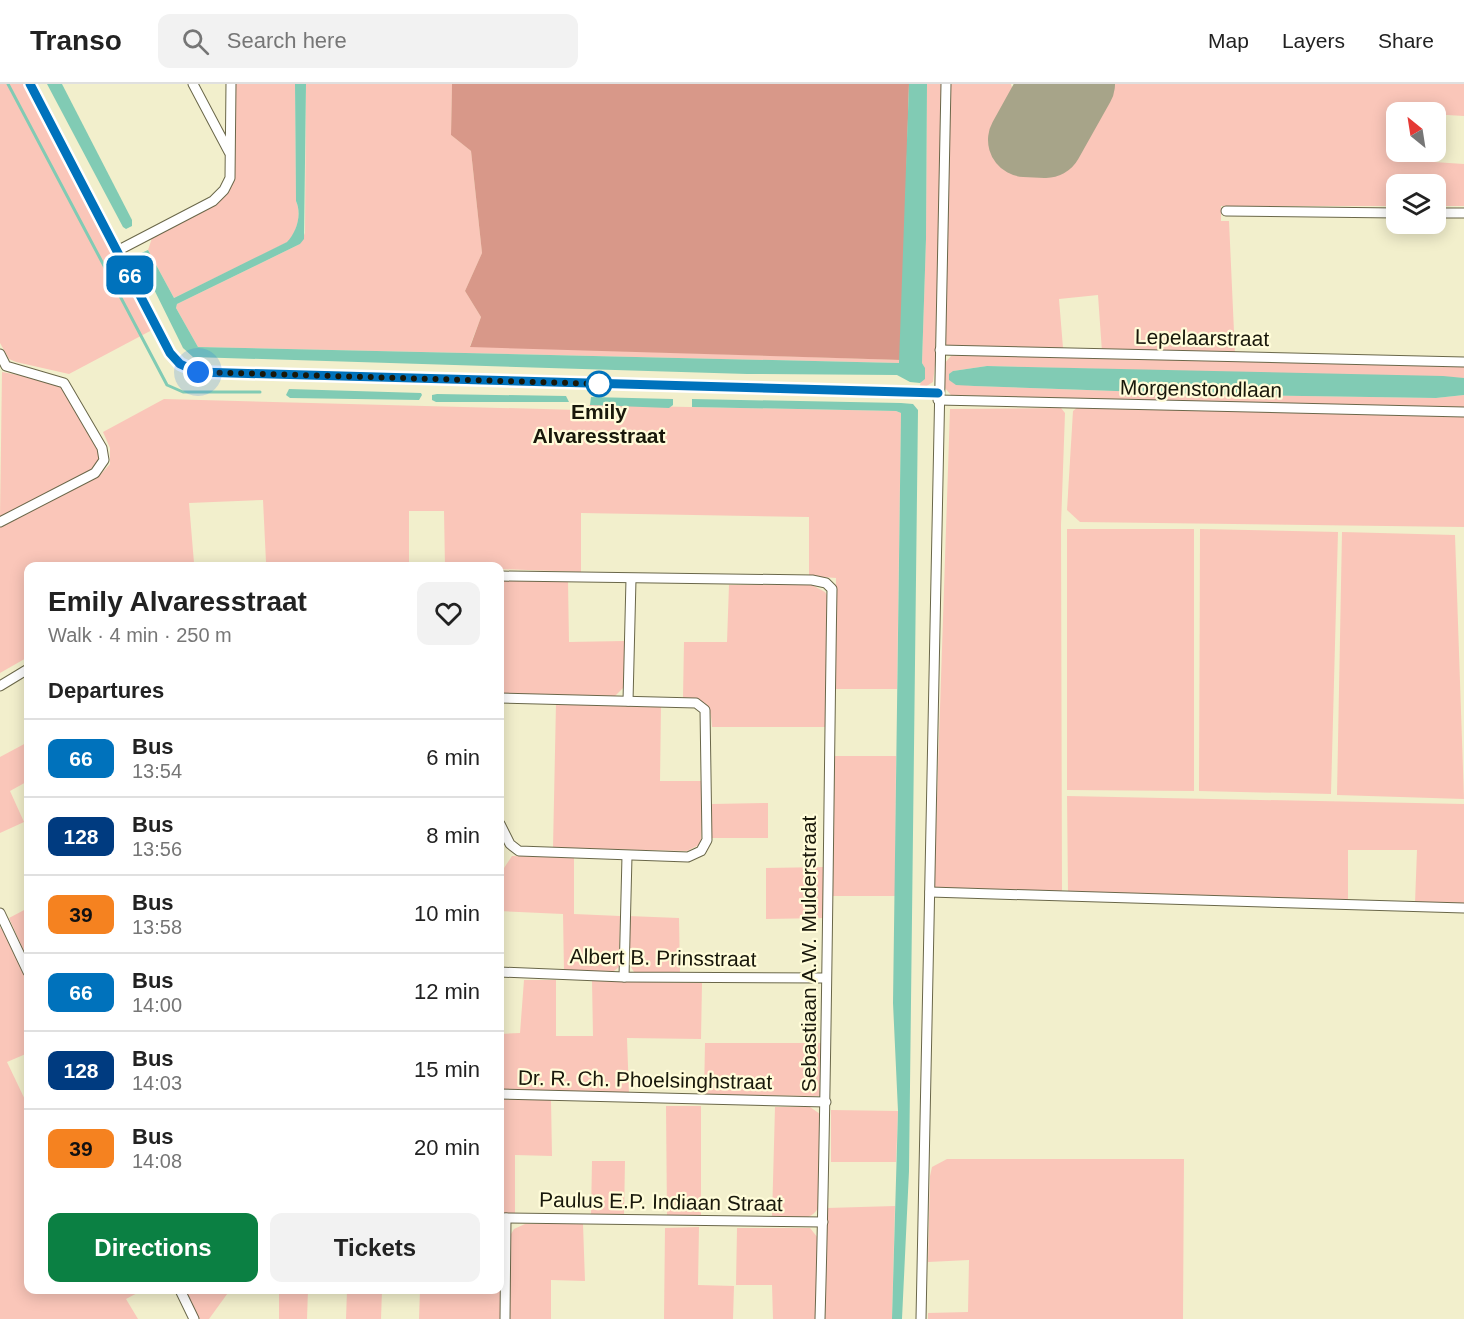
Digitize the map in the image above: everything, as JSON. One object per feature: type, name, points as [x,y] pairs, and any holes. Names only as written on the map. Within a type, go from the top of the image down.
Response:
[{"type":"street","name":"Morgenstondlaan","points":[[30,84],[170,353],[180,364],[198,372],[1464,412]]},
{"type":"street","points":[[193,84],[230,154]]},
{"type":"street","points":[[117,251],[213,201],[224,190],[230,178],[231,84]]},
{"type":"street","points":[[921,1319],[946,84]]},
{"type":"street","points":[[1226,212],[1386,213]]},
{"type":"street","points":[[1446,213],[1464,213]]},
{"type":"street","name":"Lepelaarstraat","points":[[940,351],[1464,362]]},
{"type":"street","points":[[0,354],[3,368],[64,383],[102,448],[104,460],[95,473],[0,522]]},
{"type":"street","points":[[504,576],[631,579],[628,701]]},
{"type":"street","name":"Sebastiaan A.W. Mulderstraat","points":[[631,579],[812,580],[826,584],[832,590],[825,978],[826,1102],[820,1319]]},
{"type":"street","points":[[0,686],[24,674]]},
{"type":"street","points":[[504,698],[696,703],[705,710],[707,840],[701,851],[688,857],[519,852],[510,844],[504,832]]},
{"type":"street","points":[[624,977],[627,856]]},
{"type":"street","points":[[930,892],[1464,908]]},
{"type":"street","points":[[0,913],[24,964]]},
{"type":"street","name":"Albert B. Prinsstraat","points":[[504,972],[624,977],[825,978]]},
{"type":"street","name":"Dr. R. Ch. Phoelsinghstraat","points":[[504,1094],[826,1102]]},
{"type":"street","name":"Paulus E.P. Indiaan Straat","points":[[504,1218],[823,1222]]},
{"type":"street","points":[[504,1268],[505,1319]]},
{"type":"street","points":[[182,1294],[194,1319]]},
{"type":"shaded area","points":[[0,84],[24,84],[152,330],[69,374],[9,359],[0,343]]},
{"type":"shaded area","points":[[235,84],[295,84],[298,223],[288,242],[174,298],[148,250],[153,235],[219,202],[230,190],[233,179]]},
{"type":"shaded area","points":[[306,84],[452,84],[451,135],[471,151],[482,253],[465,291],[481,317],[470,346],[901,360],[899,363],[198,347],[176,308],[177,304],[300,244],[305,233]]},
{"type":"shaded area","points":[[452,84],[909,84],[901,360],[470,347],[481,317],[465,291],[482,253],[471,151],[451,135]]},
{"type":"shaded area","points":[[927,84],[943,84],[935,365],[933,382],[920,387],[925,370],[922,363]]},
{"type":"shaded area","points":[[952,84],[1011,84],[1013,91],[1045,98],[1021,141],[1048,143],[1080,84],[1464,84],[1464,116],[1446,115],[1446,102],[1386,102],[1386,162],[1464,164],[1464,206],[1446,206],[1446,174],[1386,174],[1386,206],[1221,206],[1221,221],[1229,221],[1235,354],[1102,352],[1098,295],[1059,299],[1063,348],[948,348],[944,341],[949,86]]},
{"type":"shaded area","points":[[951,356],[1464,367],[1464,378],[987,366],[953,371],[949,379],[956,384],[974,386],[1229,395],[1436,398],[1464,395],[1464,410],[951,395],[944,387],[944,364]]},
{"type":"shaded area","points":[[2,372],[65,384],[102,451],[102,460],[91,471],[0,518]]},
{"type":"shaded area","points":[[164,399],[579,410],[590,405],[896,411],[901,413],[897,689],[834,689],[836,578],[809,576],[809,517],[581,513],[581,572],[504,569],[504,562],[445,562],[444,511],[409,511],[409,562],[266,562],[263,500],[189,503],[194,562],[24,562],[24,659],[0,673],[0,527],[101,474],[110,464],[110,448],[103,432]]},
{"type":"shaded area","points":[[1078,407],[1464,416],[1464,527],[1080,522],[1067,510],[1073,411]]},
{"type":"shaded area","points":[[1061,408],[1065,413],[1061,525],[1062,893],[934,888],[950,409]]},
{"type":"shaded area","points":[[1067,529],[1194,529],[1194,791],[1067,790]]},
{"type":"shaded area","points":[[1200,529],[1338,532],[1331,794],[1199,791]]},
{"type":"shaded area","points":[[1342,532],[1455,535],[1464,799],[1337,795]]},
{"type":"shaded area","points":[[504,579],[568,581],[569,642],[624,641],[624,687],[615,696],[504,694]]},
{"type":"shaded area","points":[[729,585],[812,585],[825,592],[829,598],[827,727],[712,727],[706,704],[683,698],[684,642],[727,642]]},
{"type":"shaded area","points":[[556,703],[661,705],[660,781],[703,781],[701,844],[687,851],[553,848]]},
{"type":"shaded area","points":[[24,744],[24,783],[10,791],[24,822],[0,833],[0,757]]},
{"type":"shaded area","points":[[835,756],[896,756],[895,896],[831,896]]},
{"type":"shaded area","points":[[1067,796],[1464,804],[1464,905],[1415,903],[1417,850],[1348,850],[1348,901],[1068,893]]},
{"type":"shaded area","points":[[768,803],[768,838],[712,838],[712,804]]},
{"type":"shaded area","points":[[512,856],[574,857],[574,914],[620,916],[619,967],[610,974],[564,972],[563,914],[504,911],[504,868]]},
{"type":"shaded area","points":[[824,867],[823,918],[766,919],[766,868]]},
{"type":"shaded area","points":[[24,910],[24,952],[9,918]]},
{"type":"shaded area","points":[[628,916],[679,918],[680,974],[634,972],[627,960]]},
{"type":"shaded area","points":[[3,927],[24,972],[24,1055],[7,1062],[24,1098],[24,1294],[135,1294],[126,1299],[138,1319],[0,1319],[0,928]]},
{"type":"shaded area","points":[[524,980],[556,980],[556,1036],[593,1036],[592,981],[702,983],[701,1039],[627,1038],[629,1094],[504,1090],[504,1034],[520,1033]]},
{"type":"shaded area","points":[[705,1043],[821,1043],[821,1096],[704,1095]]},
{"type":"shaded area","points":[[504,1099],[551,1100],[552,1156],[515,1155],[515,1213],[504,1213]]},
{"type":"shaded area","points":[[666,1106],[701,1106],[701,1219],[667,1218]]},
{"type":"shaded area","points":[[775,1107],[810,1107],[820,1114],[818,1208],[810,1216],[804,1218],[772,1218]]},
{"type":"shaded area","points":[[831,1110],[898,1111],[896,1162],[831,1162]]},
{"type":"shaded area","points":[[947,1159],[1184,1159],[1183,1319],[928,1319],[928,1313],[968,1312],[969,1260],[928,1262],[930,1176],[932,1167]]},
{"type":"shaded area","points":[[592,1161],[625,1161],[624,1216],[591,1216]]},
{"type":"shaded area","points":[[895,1206],[892,1319],[825,1319],[827,1208]]},
{"type":"shaded area","points":[[525,1224],[583,1224],[585,1281],[551,1280],[551,1319],[508,1319],[511,1234],[514,1229]]},
{"type":"shaded area","points":[[699,1227],[698,1285],[734,1286],[733,1319],[664,1319],[665,1228]]},
{"type":"shaded area","points":[[737,1228],[810,1228],[818,1238],[817,1319],[773,1319],[772,1285],[736,1285]]},
{"type":"shaded area","points":[[186,1294],[227,1294],[209,1319],[198,1319]]},
{"type":"shaded area","points":[[279,1294],[308,1294],[307,1319],[279,1319]]},
{"type":"shaded area","points":[[347,1294],[382,1294],[381,1319],[346,1319]]},
{"type":"shaded area","points":[[420,1294],[502,1294],[501,1319],[419,1319]]},
{"type":"water","points":[[47,84],[62,84],[132,220],[132,226],[126,229],[123,227]]},
{"type":"water","points":[[295,84],[306,84],[304,239],[300,244],[177,304],[176,308],[198,347],[899,363],[909,84],[927,84],[922,363],[925,368],[925,379],[920,383],[910,382],[897,375],[747,374],[193,357],[183,348],[137,255],[148,250],[174,298],[291,238],[298,217]]},
{"type":"water","points":[[987,366],[1443,376],[1464,378],[1464,395],[1436,398],[1229,395],[974,386],[956,385],[949,380],[949,374],[953,371]]},
{"type":"water","points":[[289,389],[421,393],[422,395],[419,400],[290,398],[286,395]]},
{"type":"water","points":[[432,395],[566,396],[569,402],[436,402],[432,400]]},
{"type":"water","points":[[591,397],[673,399],[673,405],[669,408],[590,405]]},
{"type":"water","points":[[692,399],[901,403],[913,404],[918,410],[909,1171],[902,1319],[892,1319],[898,1111],[893,1003],[901,413],[896,411],[692,407]]},
{"type":"waterway","points":[[8,84],[167,385],[183,392],[260,392]]},
{"type":"runway","points":[[1056,84],[1025,140],[1046,141],[1078,84]]},
{"type":"bus line","name":"66","points":[[30,84],[170,353],[180,364],[198,372],[938,393]]},
{"type":"place","name":"Emily Alvaresstraat","points":[[599,384]]},
{"type":"route","points":[[198,372],[604,384],[599,384]]}]
